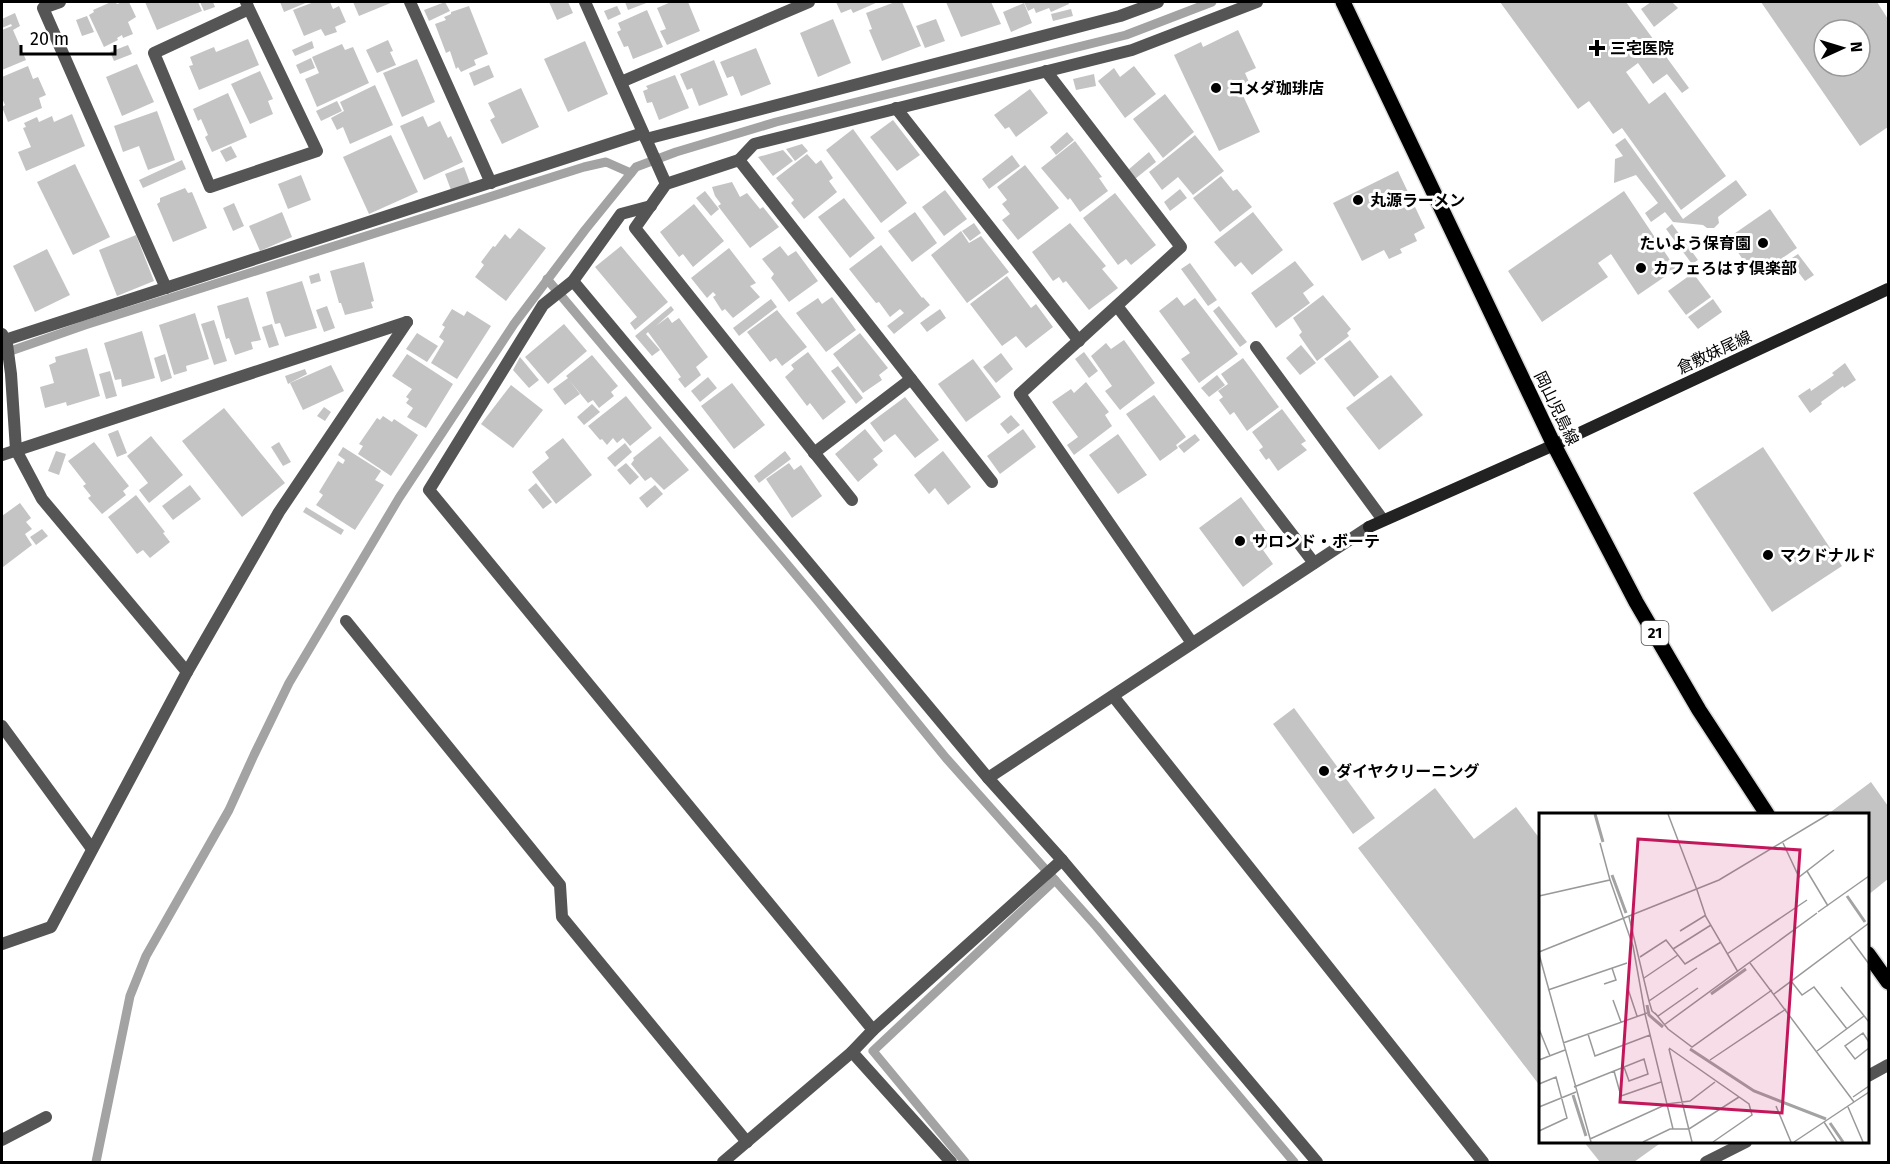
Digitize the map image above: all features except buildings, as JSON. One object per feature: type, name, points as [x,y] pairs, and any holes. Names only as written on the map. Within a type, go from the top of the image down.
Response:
[{"type":"main road","name":"岡山児島線","points":[[1343,2],[1554,445],[1636,602],[1699,710],[1766,813]]},
{"type":"main road","name":"倉敷妹尾線","points":[[1369,527],[1554,445],[1888,290]]},
{"type":"main road","points":[[1869,955],[1888,982]]},
{"type":"street","points":[[60,2],[43,8],[166,288]]},
{"type":"street","points":[[410,2],[491,183]]},
{"type":"street","points":[[585,2],[663,178],[651,206],[635,228],[852,500]]},
{"type":"street","points":[[621,82],[809,2]]},
{"type":"street","points":[[188,672],[42,499],[16,450],[9,359],[4,339],[491,183],[1120,16],[1158,2]]},
{"type":"street","points":[[663,178],[739,160],[754,144],[1132,50],[1257,2]]},
{"type":"street","points":[[248,5],[317,151],[210,187],[154,53],[248,5]]},
{"type":"street","points":[[1046,71],[1181,247],[1020,394],[1192,643]]},
{"type":"street","points":[[896,108],[1079,341]]},
{"type":"street","points":[[739,160],[993,482]]},
{"type":"street","points":[[651,206],[621,214],[569,283],[543,305],[429,489],[873,1030]]},
{"type":"street","points":[[569,283],[1058,863],[1317,1162]]},
{"type":"street","points":[[1117,306],[1314,563]]},
{"type":"street","points":[[2,454],[407,322],[279,512],[188,672],[51,927],[2,944]]},
{"type":"street","points":[[1256,347],[1383,520]]},
{"type":"street","points":[[814,453],[911,379]]},
{"type":"street","points":[[988,778],[1369,527]]},
{"type":"street","points":[[346,621],[560,885],[562,917],[747,1142]]},
{"type":"street","points":[[1113,696],[1483,1162]]},
{"type":"street","points":[[2,726],[92,849]]},
{"type":"street","points":[[723,1162],[852,1052],[873,1030],[1058,863]]},
{"type":"street","points":[[852,1052],[950,1162]]},
{"type":"street","points":[[1869,1075],[1888,1065]]},
{"type":"street","points":[[2,1140],[46,1117]]},
{"type":"street","points":[[1706,1162],[1744,1143]]},
{"type":"waterway","points":[[96,1162],[130,996],[146,956],[229,810],[289,683],[399,498],[514,324],[636,167],[676,152],[776,122],[1126,35],[1212,2]]},
{"type":"waterway","points":[[2,354],[85,325],[584,167],[606,162],[631,173]]},
{"type":"waterway","points":[[547,279],[817,600],[946,758],[1096,926],[1294,1162]]},
{"type":"waterway","points":[[965,1162],[873,1051],[1055,880]]},
{"type":"place","name":"三宅医院","points":[[1597,48]]},
{"type":"place","name":"コメダ珈琲店","points":[[1216,88]]},
{"type":"place","name":"丸源ラーメン","points":[[1358,200]]},
{"type":"place","name":"たいよう保育園","points":[[1763,243]]},
{"type":"place","name":"カフェろはす倶楽部","points":[[1641,268]]},
{"type":"place","name":"サロンド・ボーテ","points":[[1240,541]]},
{"type":"place","name":"マクドナルド","points":[[1768,555]]},
{"type":"place","name":"ダイヤクリーニング","points":[[1324,771]]}]
